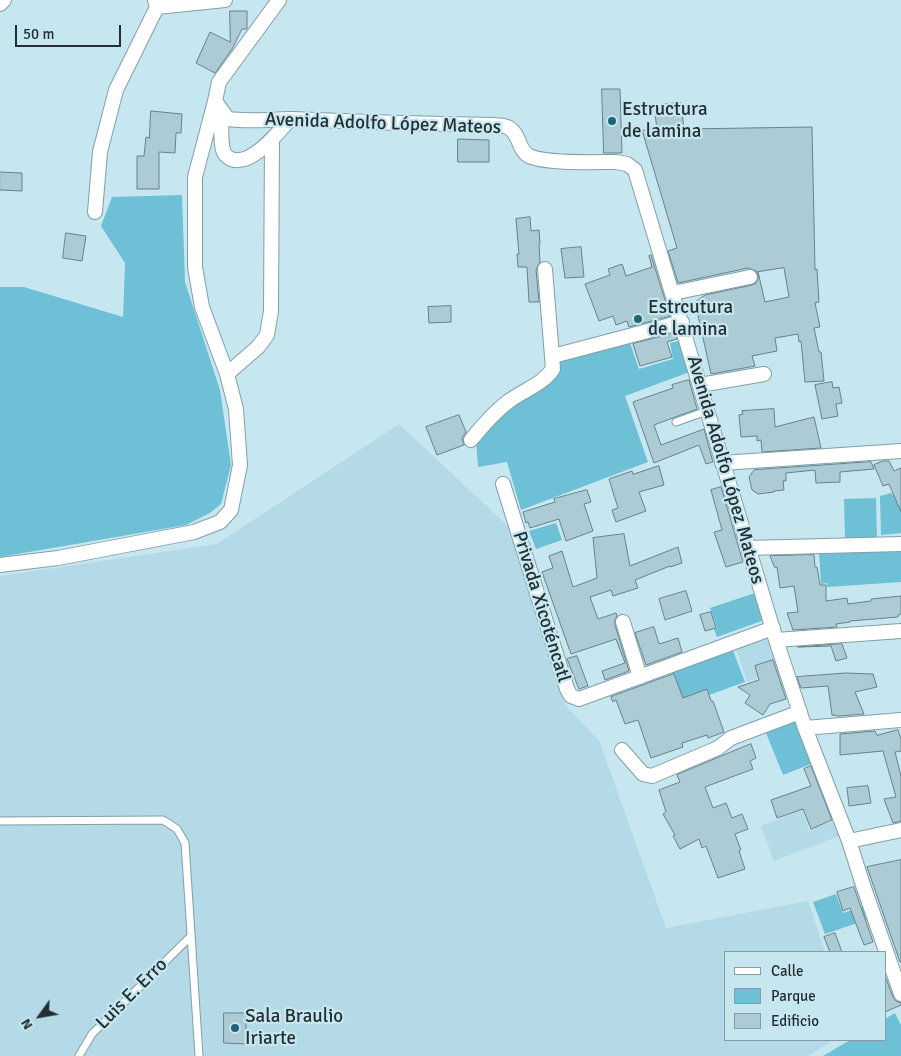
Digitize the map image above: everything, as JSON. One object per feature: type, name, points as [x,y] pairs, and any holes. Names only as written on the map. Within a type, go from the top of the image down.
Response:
[{"type":"street","points":[[0,4],[4,0]]},
{"type":"street","points":[[95,212],[100,152],[116,90],[156,4],[225,0]]},
{"type":"street","points":[[279,0],[219,82],[218,106],[223,151],[227,157],[236,161],[250,157],[272,140],[290,119]]},
{"type":"street","points":[[0,565],[58,558],[194,532],[220,522],[231,510],[240,465],[236,409],[227,374],[202,306],[195,267],[195,177],[218,106]]},
{"type":"street","name":"Avenida Adolfo López Mateos","points":[[218,106],[228,118],[245,121],[290,119],[509,127],[516,135],[522,149],[529,156],[543,160],[627,164],[635,170],[774,634],[805,728],[850,841],[863,885],[901,994]]},
{"type":"street","points":[[227,374],[258,348],[267,335],[271,311],[272,140]]},
{"type":"street","points":[[471,440],[494,413],[510,400],[548,377],[554,369],[545,269]]},
{"type":"street","points":[[673,293],[750,277]]},
{"type":"street","points":[[553,356],[682,322]]},
{"type":"street","points":[[700,385],[764,374]]},
{"type":"street","points":[[722,463],[901,451]]},
{"type":"street","name":"Privada Xicoténcatl","points":[[503,484],[567,689],[571,696],[579,699],[640,676],[774,634],[901,631]]},
{"type":"street","points":[[747,548],[901,544]]},
{"type":"street","points":[[622,622],[640,676]]},
{"type":"street","points":[[622,750],[643,774],[652,776],[718,748],[731,738],[800,712]]},
{"type":"street","points":[[805,728],[901,720]]},
{"type":"street","points":[[850,841],[901,830]]},
{"type":"lane","points":[[676,422],[707,411]]},
{"type":"lane","points":[[0,821],[163,820],[177,829],[185,844],[199,1056]]},
{"type":"lane","name":"Luis E. Erro","points":[[79,1056],[92,1034],[191,936]]},
{"type":"shaded area","points":[[399,424],[509,527],[565,705],[599,740],[666,928],[808,901],[825,951],[724,951],[724,1041],[831,1041],[808,1056],[0,1056],[0,576],[217,544]]},
{"type":"shaded area","points":[[771,636],[782,670],[747,682],[736,648]]},
{"type":"shaded area","points":[[802,810],[809,830],[837,820],[842,835],[774,861],[761,826]]},
{"type":"green space","points":[[182,195],[185,282],[220,390],[231,465],[221,504],[210,513],[186,525],[0,557],[0,287],[24,287],[123,317],[125,263],[101,226],[112,197]]},
{"type":"green space","points":[[683,340],[692,371],[625,396],[648,462],[521,510],[507,462],[478,467],[476,440],[557,358],[630,343],[639,369],[673,359],[670,343]]},
{"type":"green space","points":[[891,493],[894,496],[899,494],[901,497],[901,533],[881,535],[880,496]]},
{"type":"green space","points":[[876,498],[877,538],[845,539],[844,499]]},
{"type":"green space","points":[[556,523],[562,540],[536,549],[529,531]]},
{"type":"green space","points":[[901,547],[901,582],[827,587],[827,583],[821,584],[819,552]]},
{"type":"green space","points":[[758,592],[767,619],[717,637],[714,629],[717,628],[710,608]]},
{"type":"green space","points":[[732,648],[745,682],[709,695],[707,690],[681,699],[671,670]]},
{"type":"green space","points":[[797,715],[816,762],[783,775],[764,728]]},
{"type":"green space","points":[[836,894],[843,913],[864,906],[869,919],[825,934],[813,902]]},
{"type":"green space","points":[[895,1013],[901,1025],[901,1056],[823,1056],[848,1041],[886,1041],[886,1018]]},
{"type":"building","points":[[230,11],[247,11],[247,29],[242,29],[232,49],[215,73],[196,63],[210,32],[230,42]]},
{"type":"building","name":"Estructura de lamina","points":[[602,89],[620,89],[622,153],[604,153]]},
{"type":"building","points":[[681,103],[684,129],[812,127],[815,270],[817,269],[819,302],[815,303],[820,327],[814,328],[819,352],[821,352],[824,381],[805,382],[801,341],[799,342],[798,334],[775,338],[777,351],[752,356],[755,366],[711,374],[695,302],[705,295],[752,285],[756,283],[759,276],[756,271],[748,268],[678,283],[668,251],[677,248],[642,130],[657,130],[654,105]],"holes":[[[784,268],[789,297],[765,302],[758,272]]]},
{"type":"building","points":[[151,111],[182,114],[181,133],[176,133],[175,153],[159,152],[159,189],[137,189],[137,156],[144,156],[146,137],[149,138]]},
{"type":"building","points":[[458,139],[489,140],[489,162],[458,162]]},
{"type":"building","points":[[0,172],[22,173],[22,191],[0,190]]},
{"type":"building","points":[[530,217],[531,231],[539,230],[540,262],[536,270],[539,302],[529,302],[527,267],[518,267],[517,254],[519,254],[516,219]]},
{"type":"building","points":[[66,233],[86,236],[82,261],[63,258]]},
{"type":"building","points":[[581,247],[584,277],[565,278],[561,249]]},
{"type":"building","points":[[651,255],[670,316],[629,327],[627,321],[616,325],[613,316],[599,321],[585,284],[610,275],[608,269],[622,264],[626,276],[652,267],[649,256]]},
{"type":"building","points":[[451,306],[451,322],[429,323],[428,307]]},
{"type":"building","points":[[675,333],[677,339],[667,342],[672,357],[640,366],[633,344]]},
{"type":"building","points":[[689,380],[697,409],[654,425],[661,445],[704,429],[713,462],[706,464],[699,445],[654,463],[633,402],[673,388],[672,385]]},
{"type":"building","points":[[832,382],[833,388],[839,387],[842,403],[836,404],[838,416],[822,419],[815,385]]},
{"type":"building","points":[[774,409],[775,427],[814,417],[821,448],[762,452],[761,440],[757,441],[757,436],[741,437],[739,415],[743,414],[742,411]]},
{"type":"building","points":[[459,415],[466,432],[462,438],[464,445],[437,455],[426,427]]},
{"type":"building","points":[[883,461],[889,461],[894,471],[901,468],[901,512],[889,484],[883,486],[874,465]]},
{"type":"building","points":[[871,462],[874,469],[840,472],[840,482],[816,483],[815,470],[786,473],[786,481],[783,481],[784,490],[758,494],[752,490],[749,477],[754,470]]},
{"type":"building","points":[[659,466],[664,485],[639,492],[646,511],[616,522],[612,510],[618,508],[609,479],[632,471],[633,474]]},
{"type":"building","points":[[721,487],[743,562],[726,567],[714,532],[722,530],[711,490]]},
{"type":"building","points":[[587,490],[591,502],[584,504],[593,531],[566,541],[559,519],[530,528],[528,522],[526,523],[523,512],[555,502],[554,499]]},
{"type":"building","points":[[624,534],[630,566],[678,547],[682,563],[635,580],[638,588],[613,596],[611,590],[590,597],[598,619],[616,613],[615,625],[629,671],[605,680],[602,671],[625,663],[616,639],[571,654],[542,572],[553,568],[549,556],[562,551],[573,587],[597,578],[593,538]]},
{"type":"building","points":[[814,555],[820,585],[826,585],[826,601],[847,598],[848,604],[871,601],[871,599],[901,596],[901,614],[898,617],[850,621],[836,624],[837,627],[793,630],[787,613],[798,612],[794,586],[780,588],[777,567],[775,568],[770,556]]},
{"type":"building","points":[[686,591],[692,611],[665,620],[659,599]]},
{"type":"building","points":[[711,612],[716,628],[705,631],[700,615]]},
{"type":"building","points":[[654,627],[659,644],[678,638],[682,652],[646,665],[635,633]]},
{"type":"building","points":[[842,644],[847,658],[836,661],[831,646],[798,647]]},
{"type":"building","points":[[577,656],[588,686],[579,689],[567,659]]},
{"type":"building","points":[[773,660],[786,699],[770,704],[763,715],[745,703],[750,695],[738,687],[759,680],[755,666]]},
{"type":"building","points":[[846,673],[873,674],[877,687],[855,692],[864,714],[832,715],[828,686],[801,688],[797,677]]},
{"type":"building","points":[[674,674],[683,698],[707,689],[724,732],[708,738],[707,735],[682,743],[683,747],[651,758],[638,720],[625,724],[616,700],[613,702],[611,697]]},
{"type":"building","points":[[898,730],[901,739],[901,751],[895,752],[901,776],[901,821],[893,823],[884,799],[896,797],[883,751],[840,755],[840,734],[875,731],[877,735]]},
{"type":"building","points":[[751,744],[756,758],[750,761],[753,769],[705,787],[713,808],[726,803],[732,818],[742,814],[748,829],[735,834],[745,869],[718,878],[706,846],[702,848],[699,839],[680,849],[673,836],[675,835],[663,814],[666,812],[659,790],[680,782],[677,775]]},
{"type":"building","points":[[811,766],[832,820],[811,829],[803,809],[777,818],[771,800],[811,786],[804,769]]},
{"type":"building","points":[[868,786],[871,803],[849,806],[847,788]]},
{"type":"building","points":[[901,860],[901,962],[900,962],[867,867]]},
{"type":"building","points":[[854,887],[873,942],[864,945],[850,908],[843,911],[837,892]]},
{"type":"building","points":[[835,933],[842,951],[830,951],[824,937]]},
{"type":"building","points":[[886,979],[893,997],[901,1005],[886,1012]]},
{"type":"building","name":"Sala Braulio Iriarte","points":[[224,1013],[246,1013],[246,1044],[224,1043]]},
{"type":"place","name":"Estructura de lamina","points":[[612,121]]},
{"type":"place","name":"Estrcutura de lamina","points":[[638,319]]},
{"type":"place","name":"Sala Braulio Iriarte","points":[[235,1028]]}]
